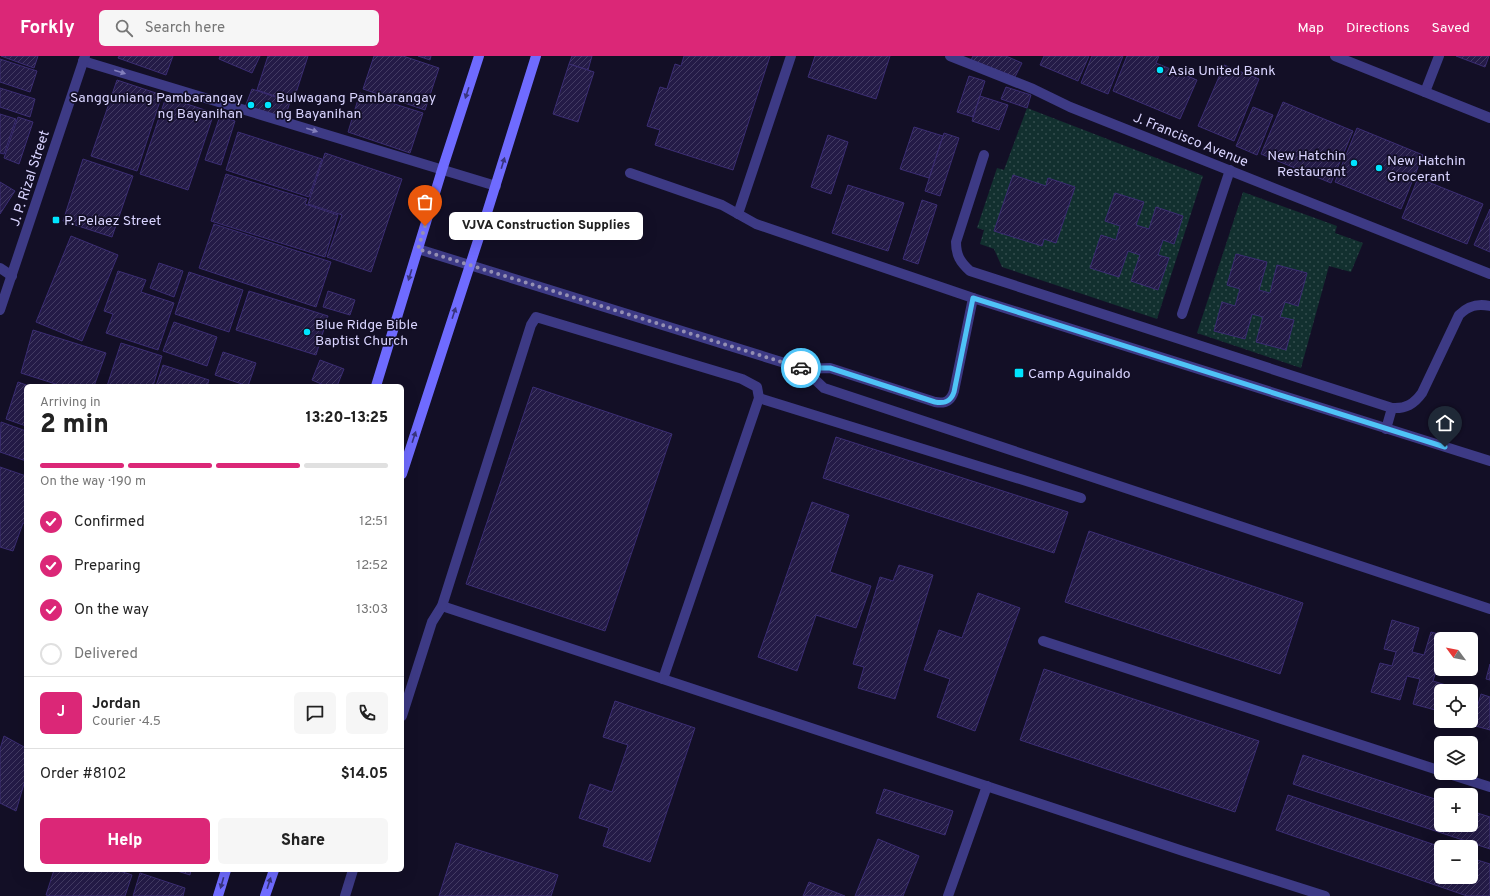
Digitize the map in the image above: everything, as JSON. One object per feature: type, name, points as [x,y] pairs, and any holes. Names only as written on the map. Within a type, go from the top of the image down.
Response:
[{"type":"main road","points":[[377,384],[442,170],[479,56]]},
{"type":"main road","points":[[404,468],[496,186],[536,56]]},
{"type":"main road","points":[[218,896],[225,872]]},
{"type":"main road","points":[[265,896],[273,872]]},
{"type":"street","points":[[738,214],[791,56]]},
{"type":"street","name":"J. Francisco Avenue","points":[[950,56],[1033,89],[1070,107],[1490,274]]},
{"type":"street","points":[[1335,56],[1490,118]]},
{"type":"street","points":[[1425,92],[1439,56]]},
{"type":"street","points":[[84,58],[496,186]]},
{"type":"street","name":"J. P. Rizal Street","points":[[0,310],[84,58]]},
{"type":"street","points":[[984,155],[956,242],[958,258],[970,271],[1392,408],[1406,407],[1413,404],[1418,399],[1459,316],[1464,310],[1482,304],[1490,306]]},
{"type":"street","points":[[1182,314],[1230,170]]},
{"type":"street","points":[[630,173],[722,206],[756,224],[973,298],[1490,461]]},
{"type":"street","points":[[418,249],[804,369],[830,368],[941,403],[947,402],[952,397],[954,392],[973,298]]},
{"type":"street","points":[[0,268],[12,276]]},
{"type":"street","points":[[404,710],[432,622],[442,606],[530,325],[536,317],[742,379],[757,387],[759,398],[663,679]]},
{"type":"street","points":[[804,369],[824,388],[1490,610]]},
{"type":"street","points":[[759,398],[1081,498]]},
{"type":"street","points":[[1386,428],[1392,408]]},
{"type":"street","points":[[442,606],[1324,896]]},
{"type":"street","points":[[1043,641],[1434,769]]},
{"type":"street","points":[[1468,780],[1490,787]]},
{"type":"street","points":[[948,896],[987,786]]},
{"type":"street","points":[[345,896],[352,872]]},
{"type":"green space","points":[[1027,108],[1203,176],[1157,319],[1002,267],[994,249],[980,244],[984,230],[977,228],[997,168],[1004,170]]},
{"type":"green space","points":[[1243,192],[1337,226],[1335,233],[1363,243],[1351,272],[1329,266],[1301,368],[1197,333]]},
{"type":"building","points":[[1,56],[38,56],[34,68]]},
{"type":"building","points":[[119,56],[173,56],[166,75],[118,58]]},
{"type":"building","points":[[220,56],[260,56],[252,73],[219,59]]},
{"type":"building","points":[[268,56],[308,56],[293,102],[257,90]]},
{"type":"building","points":[[374,56],[403,56],[439,68],[425,110],[363,89]]},
{"type":"building","points":[[418,56],[431,56],[430,60]]},
{"type":"building","points":[[572,56],[592,56],[588,70],[569,64]]},
{"type":"building","points":[[684,56],[770,56],[733,170],[655,145],[660,130],[647,126],[660,87],[667,89],[675,64],[681,66]]},
{"type":"building","points":[[815,56],[890,56],[876,99],[808,77]]},
{"type":"building","points":[[973,56],[1006,56],[1022,63],[1015,77],[971,60]]},
{"type":"building","points":[[1044,56],[1089,56],[1078,81],[1040,65]]},
{"type":"building","points":[[1092,56],[1123,56],[1108,94],[1081,83]]},
{"type":"building","points":[[1127,56],[1159,56],[1156,63],[1197,80],[1180,119],[1113,91]]},
{"type":"building","points":[[1456,56],[1489,56],[1485,67]]},
{"type":"building","points":[[0,59],[37,71],[30,92],[0,82]]},
{"type":"building","points":[[569,64],[594,72],[578,122],[553,114]]},
{"type":"building","points":[[1224,65],[1259,79],[1234,141],[1198,126]]},
{"type":"building","points":[[969,76],[985,81],[973,117],[957,112]]},
{"type":"building","points":[[117,80],[162,95],[137,171],[91,156]]},
{"type":"building","points":[[1006,87],[1031,95],[1027,108],[1001,99]]},
{"type":"building","points":[[0,88],[35,99],[30,117],[0,107]]},
{"type":"building","name":"Bulwagang Pambarangay ng Bayanihan","points":[[252,89],[290,102],[284,120],[245,107]]},
{"type":"building","points":[[360,93],[423,113],[410,153],[348,132]]},
{"type":"building","points":[[980,96],[1008,105],[999,130],[972,121]]},
{"type":"building","points":[[166,97],[214,113],[188,190],[140,174]]},
{"type":"building","points":[[1283,102],[1353,131],[1331,183],[1261,154]]},
{"type":"building","points":[[1253,107],[1273,115],[1257,155],[1236,146]]},
{"type":"building","points":[[0,114],[16,119],[4,154],[0,153]]},
{"type":"building","points":[[220,116],[235,121],[221,165],[205,160]]},
{"type":"building","points":[[18,117],[33,122],[19,164],[4,158]]},
{"type":"building","points":[[914,127],[943,136],[929,178],[900,169]]},
{"type":"building","name":"New Hatchin Grocerant","points":[[1357,128],[1423,155],[1401,209],[1335,182]]},
{"type":"building","points":[[238,132],[322,159],[309,197],[226,170]]},
{"type":"building","points":[[944,133],[959,138],[940,196],[925,191]]},
{"type":"building","points":[[828,135],[848,142],[831,194],[811,187]]},
{"type":"building","points":[[325,153],[402,179],[371,272],[327,257],[342,215],[308,204]]},
{"type":"building","points":[[83,159],[133,176],[112,237],[63,221]]},
{"type":"building","points":[[226,174],[307,199],[305,204],[338,215],[325,257],[211,221]]},
{"type":"building","points":[[1013,175],[1046,186],[1048,178],[1075,187],[1056,243],[1044,239],[1042,246],[994,231]]},
{"type":"building","points":[[1418,178],[1483,204],[1467,244],[1402,218]]},
{"type":"building","points":[[0,182],[15,191],[0,214]]},
{"type":"building","points":[[848,185],[904,203],[888,251],[832,233]]},
{"type":"building","points":[[1115,193],[1144,202],[1136,225],[1149,229],[1156,207],[1183,216],[1174,244],[1163,240],[1158,255],[1169,258],[1158,290],[1131,281],[1140,255],[1128,251],[1119,277],[1090,268],[1101,235],[1116,240],[1120,226],[1105,221]]},
{"type":"building","points":[[922,200],[937,205],[918,264],[903,259]]},
{"type":"building","points":[[1490,209],[1490,252],[1474,245]]},
{"type":"building","points":[[214,224],[331,262],[316,307],[199,268]]},
{"type":"building","points":[[71,236],[118,255],[82,341],[36,322]]},
{"type":"building","points":[[1236,254],[1267,262],[1259,290],[1270,293],[1277,265],[1307,273],[1298,306],[1285,302],[1280,317],[1294,320],[1286,350],[1256,342],[1263,317],[1252,314],[1245,339],[1214,331],[1222,302],[1235,306],[1240,289],[1227,285]]},
{"type":"building","points":[[159,263],[183,271],[174,297],[150,288]]},
{"type":"building","points":[[118,271],[146,280],[141,292],[174,303],[158,350],[106,333],[113,314],[104,311]]},
{"type":"building","points":[[189,272],[243,290],[229,332],[175,314]]},
{"type":"building","points":[[249,291],[328,316],[316,355],[236,330]]},
{"type":"building","points":[[328,291],[355,300],[350,315],[323,307]]},
{"type":"building","points":[[174,322],[217,337],[207,366],[163,351]]},
{"type":"building","points":[[33,330],[106,353],[95,384],[56,384],[21,373]]},
{"type":"building","points":[[121,343],[162,356],[154,384],[108,384]]},
{"type":"building","points":[[223,352],[256,363],[249,384],[242,384],[215,375]]},
{"type":"building","points":[[320,360],[344,369],[338,384],[321,384],[312,380]]},
{"type":"building","points":[[163,365],[209,380],[208,384],[157,384]]},
{"type":"building","points":[[18,382],[24,384],[24,425],[6,419]]},
{"type":"building","points":[[533,387],[672,434],[605,631],[466,584]]},
{"type":"building","points":[[1,422],[24,430],[24,460],[0,452]]},
{"type":"building","points":[[836,437],[1068,512],[1054,553],[823,478]]},
{"type":"building","points":[[0,467],[24,475],[24,523],[13,551],[0,547]]},
{"type":"building","points":[[812,502],[849,515],[830,572],[871,586],[856,628],[816,615],[797,671],[758,657]]},
{"type":"building","points":[[1089,531],[1303,603],[1280,674],[1065,602]]},
{"type":"building","points":[[899,565],[933,575],[895,699],[858,688],[864,667],[853,664],[880,577],[893,581]]},
{"type":"building","points":[[978,593],[1020,608],[975,731],[937,717],[950,679],[924,670],[939,630],[962,638]]},
{"type":"building","points":[[1392,620],[1419,628],[1412,652],[1424,655],[1431,632],[1434,633],[1434,676],[1433,681],[1443,684],[1434,684],[1434,710],[1413,704],[1420,679],[1407,676],[1400,700],[1371,692],[1380,663],[1392,666],[1396,652],[1384,649]]},
{"type":"building","points":[[1490,664],[1490,680],[1486,679]]},
{"type":"building","points":[[1044,669],[1259,741],[1235,812],[1020,740]]},
{"type":"building","points":[[1481,694],[1490,697],[1490,730],[1478,727],[1478,704]]},
{"type":"building","points":[[615,701],[695,728],[650,862],[603,846],[609,828],[579,818],[590,784],[612,792],[628,745],[603,737]]},
{"type":"building","points":[[4,736],[24,747],[24,784],[16,811],[0,803],[0,749]]},
{"type":"building","points":[[1303,755],[1434,799],[1434,831],[1293,784]]},
{"type":"building","points":[[884,789],[953,811],[945,835],[876,813]]},
{"type":"building","points":[[1288,795],[1434,845],[1434,884],[1478,884],[1478,860],[1490,864],[1490,896],[1467,896],[1276,830]]},
{"type":"building","points":[[1478,813],[1490,817],[1490,849],[1478,845],[1478,840],[1463,840],[1438,832],[1478,832]]},
{"type":"building","points":[[878,839],[919,856],[903,896],[855,896]]},
{"type":"building","points":[[456,843],[558,875],[551,896],[439,896]]},
{"type":"building","points":[[53,872],[123,872],[132,875],[125,896],[46,895]]},
{"type":"building","points":[[180,872],[191,872],[190,875]]},
{"type":"building","points":[[140,873],[185,888],[183,896],[133,896]]},
{"type":"building","points":[[809,882],[845,896],[803,896]]},
{"type":"way so far","points":[[425,226],[418,249],[801,368]]},
{"type":"place","name":"Asia United Bank","points":[[1160,70]]},
{"type":"place","name":"Sangguniang Pambarangay ng Bayanihan","points":[[251,105]]},
{"type":"place","name":"Bulwagang Pambarangay ng Bayanihan","points":[[268,105]]},
{"type":"place","name":"New Hatchin Restaurant","points":[[1354,163]]},
{"type":"place","name":"New Hatchin Grocerant","points":[[1379,168]]},
{"type":"place","name":"P. Pelaez Street","points":[[56,220]]},
{"type":"place","name":"VJVA Construction Supplies","points":[[425,226]]},
{"type":"place","name":"Blue Ridge Bible Baptist Church","points":[[307,332]]},
{"type":"place","name":"Camp Aguinaldo","points":[[1019,373]]},
{"type":"route","points":[[801,368],[830,368],[935,402],[947,402],[952,397],[954,392],[973,298],[1445,447]]}]
